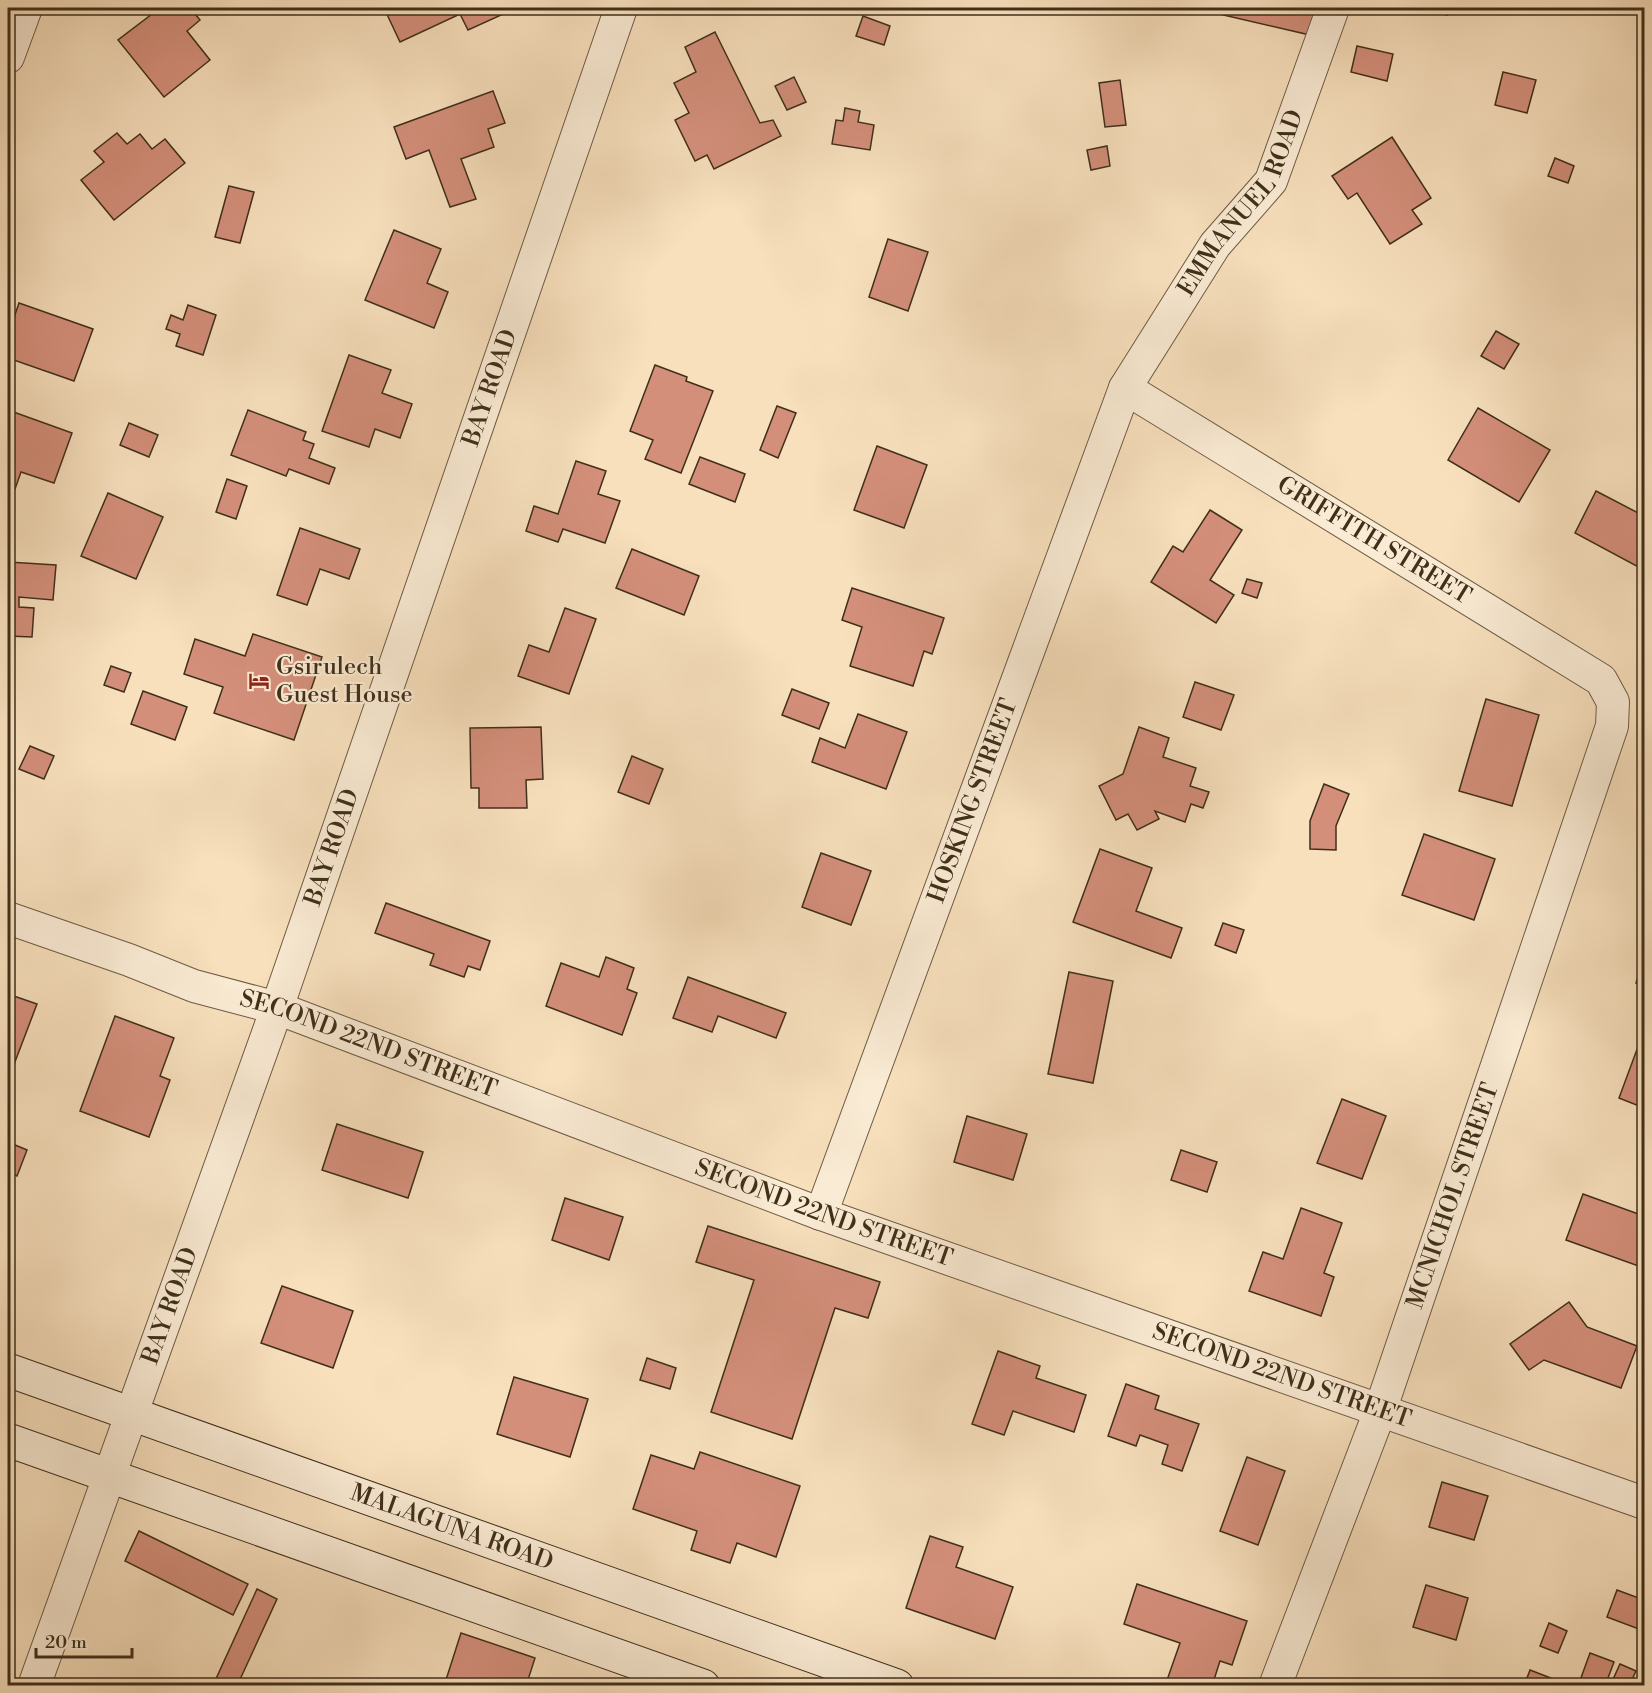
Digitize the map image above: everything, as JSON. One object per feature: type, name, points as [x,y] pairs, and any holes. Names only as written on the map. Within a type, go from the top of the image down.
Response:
[{"type":"street","points":[[8,57],[26,8]]},
{"type":"street","name":"BAY ROAD","points":[[34,1686],[277,1008],[621,8]]},
{"type":"street","name":"EMMANUEL ROAD","points":[[1125,388],[1215,245],[1271,181],[1333,8]]},
{"type":"street","name":"GRIFFITH STREET","points":[[1125,388],[1601,680],[1613,702]]},
{"type":"street","name":"HOSKING STREET","points":[[821,1214],[1125,388]]},
{"type":"street","name":"MCNICHOL STREET","points":[[1275,1686],[1380,1411],[1612,726],[1613,702]]},
{"type":"street","name":"SECOND 22ND STREET","points":[[8,918],[149,967],[194,986],[277,1008],[821,1214],[1644,1503]]},
{"type":"street","name":"MALAGUNA ROAD","points":[[8,1370],[897,1686]]},
{"type":"street","points":[[8,1440],[702,1686]]},
{"type":"building","points":[[160,8],[190,8],[200,20],[187,31],[210,60],[164,97],[118,40]]},
{"type":"building","points":[[384,8],[508,8],[510,11],[468,30],[460,14],[400,42]]},
{"type":"building","points":[[1221,8],[1317,8],[1310,35],[1219,14]]},
{"type":"building","points":[[1421,8],[1449,8],[1447,15]]},
{"type":"building","points":[[863,16],[890,26],[884,45],[856,36]]},
{"type":"building","points":[[715,32],[760,123],[773,120],[781,136],[714,169],[707,155],[695,161],[675,120],[689,113],[674,83],[696,72],[685,47]]},
{"type":"building","points":[[1357,46],[1393,54],[1387,81],[1351,72]]},
{"type":"building","points":[[1503,72],[1536,80],[1527,113],[1495,105]]},
{"type":"building","points":[[794,77],[806,102],[787,110],[775,86]]},
{"type":"building","points":[[1120,80],[1126,125],[1105,127],[1099,83]]},
{"type":"building","points":[[493,91],[505,123],[488,129],[494,147],[461,159],[476,199],[450,207],[429,150],[406,159],[394,127]]},
{"type":"building","points":[[845,108],[860,111],[858,122],[874,125],[870,150],[832,144],[836,120],[843,121]]},
{"type":"building","points":[[117,133],[127,144],[140,134],[152,149],[165,139],[185,163],[114,220],[81,180],[104,162],[94,151]]},
{"type":"building","points":[[1392,137],[1431,198],[1412,210],[1422,224],[1390,244],[1357,193],[1348,199],[1332,176]]},
{"type":"building","points":[[1107,146],[1110,166],[1091,170],[1087,150]]},
{"type":"building","points":[[1555,158],[1574,166],[1568,183],[1548,176]]},
{"type":"building","points":[[229,186],[254,192],[240,243],[215,237]]},
{"type":"building","points":[[394,230],[441,249],[427,283],[448,292],[434,328],[365,300]]},
{"type":"building","points":[[888,239],[928,252],[908,311],[869,297]]},
{"type":"building","points":[[19,303],[93,329],[74,381],[8,358],[8,335]]},
{"type":"building","points":[[188,305],[216,315],[203,355],[176,346],[180,334],[166,329],[171,315],[183,320]]},
{"type":"building","points":[[1496,331],[1519,344],[1504,369],[1481,356]]},
{"type":"building","points":[[349,355],[391,370],[382,393],[412,404],[400,438],[375,429],[369,447],[322,431]]},
{"type":"building","points":[[655,365],[687,377],[686,381],[713,391],[681,473],[645,459],[653,440],[630,431]]},
{"type":"building","points":[[777,406],[796,413],[778,458],[760,450]]},
{"type":"building","points":[[1478,408],[1550,450],[1519,502],[1448,460]]},
{"type":"building","points":[[8,410],[72,433],[54,483],[21,472],[15,489],[8,486]]},
{"type":"building","points":[[248,410],[306,432],[303,440],[314,444],[309,458],[335,468],[329,484],[289,469],[286,476],[231,455]]},
{"type":"building","points":[[129,423],[158,435],[149,457],[120,445]]},
{"type":"building","points":[[877,446],[927,465],[904,528],[854,510]]},
{"type":"building","points":[[700,457],[745,474],[735,502],[689,484]]},
{"type":"building","points":[[576,461],[606,471],[598,494],[620,501],[605,543],[563,529],[558,542],[526,531],[534,506],[558,514]]},
{"type":"building","points":[[227,479],[247,486],[236,519],[216,512]]},
{"type":"building","points":[[1596,491],[1644,516],[1644,570],[1575,533]]},
{"type":"building","points":[[108,493],[163,517],[136,579],[81,556]]},
{"type":"building","points":[[1210,510],[1242,530],[1210,580],[1234,595],[1216,623],[1151,582],[1173,546],[1183,552]]},
{"type":"building","points":[[300,528],[360,549],[349,579],[320,569],[307,605],[277,595]]},
{"type":"building","points":[[632,549],[699,576],[684,615],[616,588]]},
{"type":"building","points":[[8,562],[56,565],[53,600],[19,597],[19,607],[34,608],[32,637],[8,636]]},
{"type":"building","points":[[1247,579],[1262,583],[1257,598],[1242,593]]},
{"type":"building","points":[[852,588],[944,618],[932,654],[924,651],[913,686],[850,666],[862,627],[842,620]]},
{"type":"building","points":[[565,608],[596,619],[569,694],[518,676],[529,645],[549,652]]},
{"type":"building","name":"Gsirulech Guest House","points":[[253,634],[322,657],[294,740],[214,713],[223,687],[184,674],[195,639],[245,656]]},
{"type":"building","points":[[111,666],[131,673],[124,692],[104,685]]},
{"type":"building","points":[[1195,682],[1234,695],[1221,730],[1183,717]]},
{"type":"building","points":[[792,689],[829,703],[819,729],[782,715]]},
{"type":"building","points":[[143,691],[187,707],[175,740],[131,724]]},
{"type":"building","points":[[1486,699],[1539,715],[1512,806],[1459,791]]},
{"type":"building","points":[[858,714],[907,732],[886,789],[812,762],[820,738],[845,748]]},
{"type":"building","points":[[541,727],[543,779],[526,780],[527,808],[479,808],[479,788],[471,788],[470,728]]},
{"type":"building","points":[[1139,727],[1169,738],[1163,757],[1196,768],[1190,786],[1209,792],[1203,808],[1191,804],[1185,822],[1155,811],[1159,819],[1137,830],[1128,814],[1116,820],[1099,786],[1123,774]]},
{"type":"building","points":[[30,746],[54,756],[44,779],[19,769]]},
{"type":"building","points":[[632,756],[663,769],[649,804],[618,792]]},
{"type":"building","points":[[1324,784],[1349,794],[1336,826],[1336,850],[1310,849],[1310,821]]},
{"type":"building","points":[[1424,834],[1495,859],[1474,920],[1402,895]]},
{"type":"building","points":[[1100,849],[1152,868],[1136,911],[1182,928],[1171,958],[1073,922]]},
{"type":"building","points":[[821,853],[871,871],[851,925],[802,907]]},
{"type":"building","points":[[386,903],[490,941],[480,970],[468,966],[464,977],[430,965],[434,954],[375,933]]},
{"type":"building","points":[[1223,923],[1244,930],[1236,953],[1215,945]]},
{"type":"building","points":[[606,957],[634,968],[627,989],[637,993],[622,1035],[546,1006],[561,963],[599,977]]},
{"type":"building","points":[[1644,958],[1644,986],[1636,983]]},
{"type":"building","points":[[1069,972],[1113,981],[1093,1083],[1048,1074]]},
{"type":"building","points":[[688,977],[786,1013],[776,1038],[718,1016],[712,1032],[673,1018]]},
{"type":"building","points":[[8,994],[37,1004],[10,1075],[8,1074]]},
{"type":"building","points":[[115,1016],[174,1038],[160,1076],[170,1080],[149,1137],[80,1111]]},
{"type":"building","points":[[1639,1044],[1644,1046],[1644,1108],[1619,1098]]},
{"type":"building","points":[[1342,1099],[1386,1116],[1362,1179],[1317,1163]]},
{"type":"building","points":[[967,1116],[1027,1134],[1013,1180],[954,1162]]},
{"type":"building","points":[[337,1124],[423,1152],[408,1198],[322,1170]]},
{"type":"building","points":[[8,1142],[27,1150],[17,1176],[8,1172]]},
{"type":"building","points":[[1181,1150],[1217,1162],[1207,1192],[1171,1180]]},
{"type":"building","points":[[1583,1194],[1644,1216],[1644,1268],[1566,1240]]},
{"type":"building","points":[[565,1198],[623,1217],[609,1260],[552,1240]]},
{"type":"building","points":[[1301,1208],[1342,1223],[1324,1273],[1334,1277],[1321,1316],[1249,1291],[1263,1252],[1283,1259]]},
{"type":"building","points":[[708,1226],[880,1282],[868,1318],[835,1308],[792,1439],[711,1412],[754,1280],[696,1262]]},
{"type":"building","points":[[282,1286],[353,1311],[333,1368],[261,1343]]},
{"type":"building","points":[[1569,1302],[1587,1327],[1637,1346],[1621,1388],[1544,1360],[1529,1370],[1510,1344]]},
{"type":"building","points":[[998,1351],[1040,1366],[1036,1378],[1086,1395],[1074,1432],[1013,1411],[1004,1435],[972,1424]]},
{"type":"building","points":[[647,1358],[676,1368],[670,1389],[640,1380]]},
{"type":"building","points":[[514,1377],[588,1399],[570,1457],[497,1434]]},
{"type":"building","points":[[1126,1384],[1159,1396],[1155,1409],[1199,1424],[1182,1471],[1162,1464],[1168,1445],[1140,1435],[1136,1446],[1108,1436]]},
{"type":"building","points":[[700,1452],[800,1486],[776,1557],[737,1543],[730,1563],[691,1550],[697,1531],[633,1509],[651,1455],[694,1469]]},
{"type":"building","points":[[1247,1457],[1285,1471],[1258,1545],[1220,1531]]},
{"type":"building","points":[[1442,1482],[1488,1496],[1474,1540],[1429,1527]]},
{"type":"building","points":[[139,1531],[248,1584],[233,1615],[125,1561]]},
{"type":"building","points":[[930,1536],[963,1547],[956,1567],[1013,1587],[995,1639],[906,1608]]},
{"type":"building","points":[[1137,1584],[1247,1621],[1232,1665],[1220,1661],[1212,1686],[1166,1683],[1180,1643],[1124,1624]]},
{"type":"building","points":[[1426,1585],[1468,1598],[1456,1640],[1413,1627]]},
{"type":"building","points":[[257,1589],[277,1599],[237,1686],[226,1686],[215,1681]]},
{"type":"building","points":[[1617,1590],[1644,1600],[1644,1631],[1607,1617]]},
{"type":"building","points":[[1549,1623],[1567,1631],[1558,1653],[1540,1646]]},
{"type":"building","points":[[461,1633],[535,1658],[526,1686],[444,1686]]},
{"type":"building","points":[[1590,1653],[1614,1662],[1605,1686],[1578,1686]]},
{"type":"building","points":[[1620,1664],[1636,1671],[1629,1686],[1610,1686]]},
{"type":"building","points":[[1530,1670],[1561,1682],[1559,1686],[1524,1686]]},
{"type":"place","name":"Gsirulech Guest House","points":[[259,681]]}]
